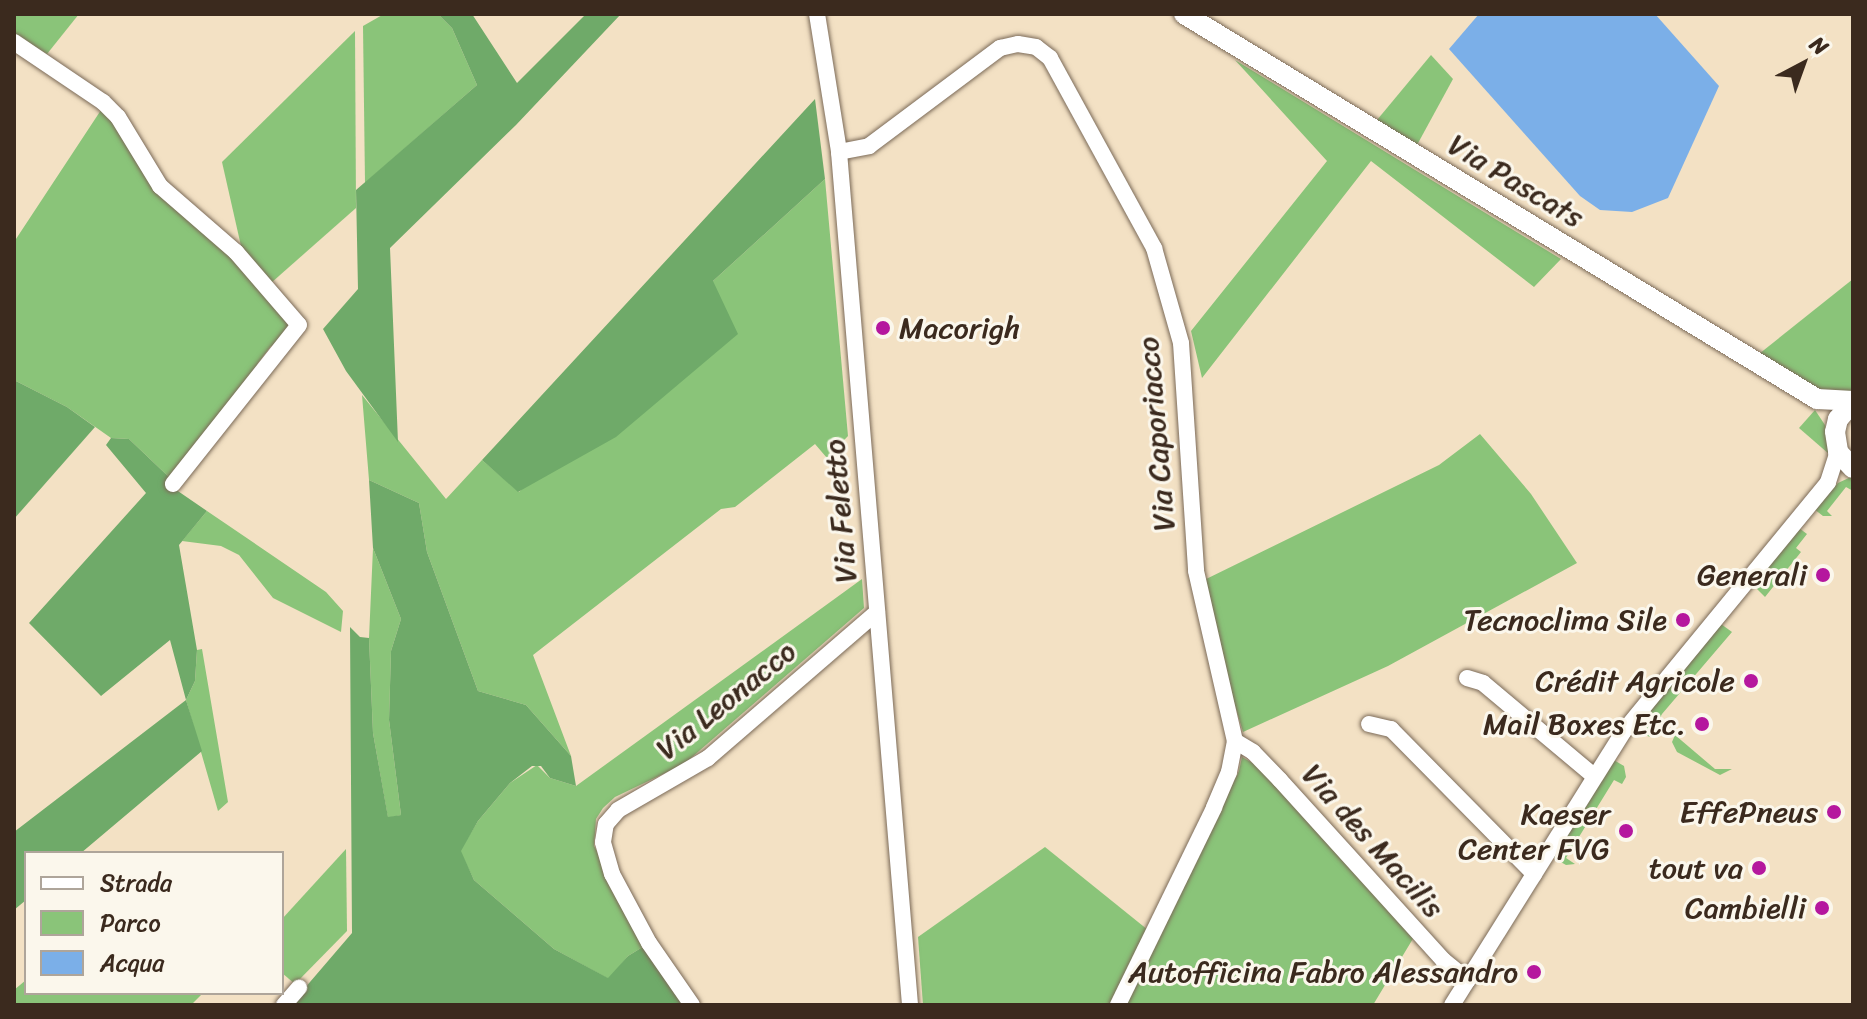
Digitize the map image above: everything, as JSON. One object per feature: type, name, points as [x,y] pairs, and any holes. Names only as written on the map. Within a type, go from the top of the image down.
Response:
[{"type":"main road","name":"Via Pascats","points":[[1184,14],[1817,399],[1853,402]]},
{"type":"main road","points":[[1817,399],[1836,442],[1853,470]]},
{"type":"main road","points":[[1836,442],[1838,419],[1853,402]]},
{"type":"street","name":"Via Feletto","points":[[817,14],[839,152],[910,1005]]},
{"type":"street","points":[[14,42],[103,102],[123,125],[160,186],[236,252],[299,325],[173,484]]},
{"type":"street","name":"Via Caporiacco","points":[[839,152],[869,146],[1000,48],[1026,44],[1050,58],[1154,248],[1181,343],[1196,571],[1235,741],[1229,772],[1214,808],[1118,1005]]},
{"type":"street","points":[[1828,482],[1836,442]]},
{"type":"street","points":[[1452,1005],[1623,732],[1828,482],[1853,470]]},
{"type":"street","name":"Via Leonacco","points":[[692,1005],[655,953],[620,892],[605,854],[606,824],[618,810],[708,758],[877,612]]},
{"type":"street","points":[[1467,678],[1483,683],[1594,776]]},
{"type":"street","points":[[1369,724],[1391,729],[1534,874]]},
{"type":"street","name":"Via des Macilis","points":[[1235,741],[1253,752],[1443,960],[1468,980]]},
{"type":"street","points":[[284,1005],[299,988]]},
{"type":"green space","points":[[14,14],[79,14],[47,54],[14,34]]},
{"type":"green space","points":[[384,14],[438,14],[452,28],[477,85],[365,183],[363,26]]},
{"type":"green space","points":[[438,14],[472,14],[517,83],[586,14],[621,14],[516,125],[390,248],[398,442],[346,371],[323,329],[358,289],[356,190],[477,85],[452,28]]},
{"type":"green space","points":[[355,31],[356,208],[271,283],[241,246],[222,162]]},
{"type":"green space","points":[[1431,55],[1453,79],[1417,145],[1377,120]]},
{"type":"green space","points":[[1235,60],[1561,259],[1534,287],[1371,161],[1202,378],[1191,331],[1327,161]]},
{"type":"green space","points":[[815,99],[825,179],[713,281],[738,334],[616,437],[518,492],[482,460]]},
{"type":"green space","points":[[103,107],[149,179],[234,256],[286,316],[289,326],[278,347],[271,346],[258,363],[255,374],[171,479],[129,439],[111,438],[67,407],[14,380],[14,242]]},
{"type":"green space","points":[[825,179],[848,436],[827,458],[815,444],[735,507],[721,509],[533,655],[571,756],[526,705],[478,691],[427,552],[419,503],[369,480],[362,395],[446,499],[482,460],[519,492],[713,281]]},
{"type":"green space","points":[[1853,279],[1853,393],[1820,391],[1759,354]]},
{"type":"green space","points":[[14,380],[67,407],[95,427],[14,519]]},
{"type":"green space","points":[[1815,410],[1825,425],[1829,454],[1799,428]]},
{"type":"green space","points":[[1480,434],[1531,494],[1577,563],[1388,666],[1243,732],[1198,583],[1439,465]]},
{"type":"green space","points":[[111,438],[129,439],[171,479],[172,487],[207,511],[179,545],[197,650],[195,681],[186,700],[170,640],[101,696],[29,623],[146,493],[106,445]]},
{"type":"green space","points":[[1853,476],[1853,491],[1846,487],[1827,511],[1832,516],[1823,516],[1814,509],[1838,483]]},
{"type":"green space","points":[[369,480],[419,503],[427,552],[478,691],[526,705],[571,756],[576,786],[550,778],[541,766],[532,766],[510,783],[478,821],[461,851],[474,880],[554,949],[608,978],[628,956],[649,943],[685,1005],[292,1003],[352,933],[350,627],[360,637],[369,638],[373,733],[388,817],[401,815],[389,720],[391,651],[401,619],[373,548]]},
{"type":"green space","points":[[207,511],[326,592],[343,611],[341,632],[273,598],[239,555],[221,546],[182,541]]},
{"type":"green space","points":[[1799,528],[1807,534],[1796,548],[1801,552],[1765,597],[1757,589],[1760,585],[1755,581]]},
{"type":"green space","points":[[373,548],[401,619],[391,651],[389,720],[401,815],[388,818],[373,733],[369,638]]},
{"type":"green space","points":[[862,579],[864,608],[684,764],[615,797],[596,819],[594,846],[649,943],[628,956],[609,979],[554,949],[474,880],[460,851],[478,821],[510,783],[537,765],[550,778],[576,786]]},
{"type":"green space","points":[[1721,624],[1732,632],[1662,714],[1650,737],[1633,730]]},
{"type":"green space","points":[[202,649],[228,802],[218,811],[186,700],[195,681],[197,650]]},
{"type":"green space","points":[[186,700],[202,751],[83,851],[24,851],[24,902],[14,910],[14,832]]},
{"type":"green space","points":[[1675,735],[1715,769],[1732,769],[1720,775],[1677,752],[1672,742]]},
{"type":"green space","points":[[1242,757],[1258,766],[1414,937],[1373,1005],[1126,1005],[1239,771]]},
{"type":"green space","points":[[1612,759],[1624,766],[1626,777],[1622,784],[1614,780],[1566,858],[1575,864],[1566,865],[1552,857]]},
{"type":"green space","points":[[1045,847],[1148,930],[1112,1005],[923,1005],[918,937]]},
{"type":"green space","points":[[346,849],[347,931],[295,984],[284,975],[284,917]]},
{"type":"green space","points":[[24,982],[24,995],[201,995],[191,1005],[14,1005],[14,990]]},
{"type":"water","points":[[1479,14],[1655,14],[1719,86],[1668,198],[1632,212],[1600,210],[1580,196],[1449,49]]},
{"type":"place","name":"Macorigh","points":[[883,328]]},
{"type":"place","name":"Generali","points":[[1823,575]]},
{"type":"place","name":"Tecnoclima Sile","points":[[1683,620]]},
{"type":"place","name":"Crédit Agricole","points":[[1751,681]]},
{"type":"place","name":"Mail Boxes Etc.","points":[[1702,724]]},
{"type":"place","name":"EffePneus","points":[[1834,812]]},
{"type":"place","name":"Kaeser Center FVG","points":[[1626,831]]},
{"type":"place","name":"tout va","points":[[1759,868]]},
{"type":"place","name":"Cambielli","points":[[1822,908]]},
{"type":"place","name":"Autofficina Fabro Alessandro","points":[[1534,972]]}]
